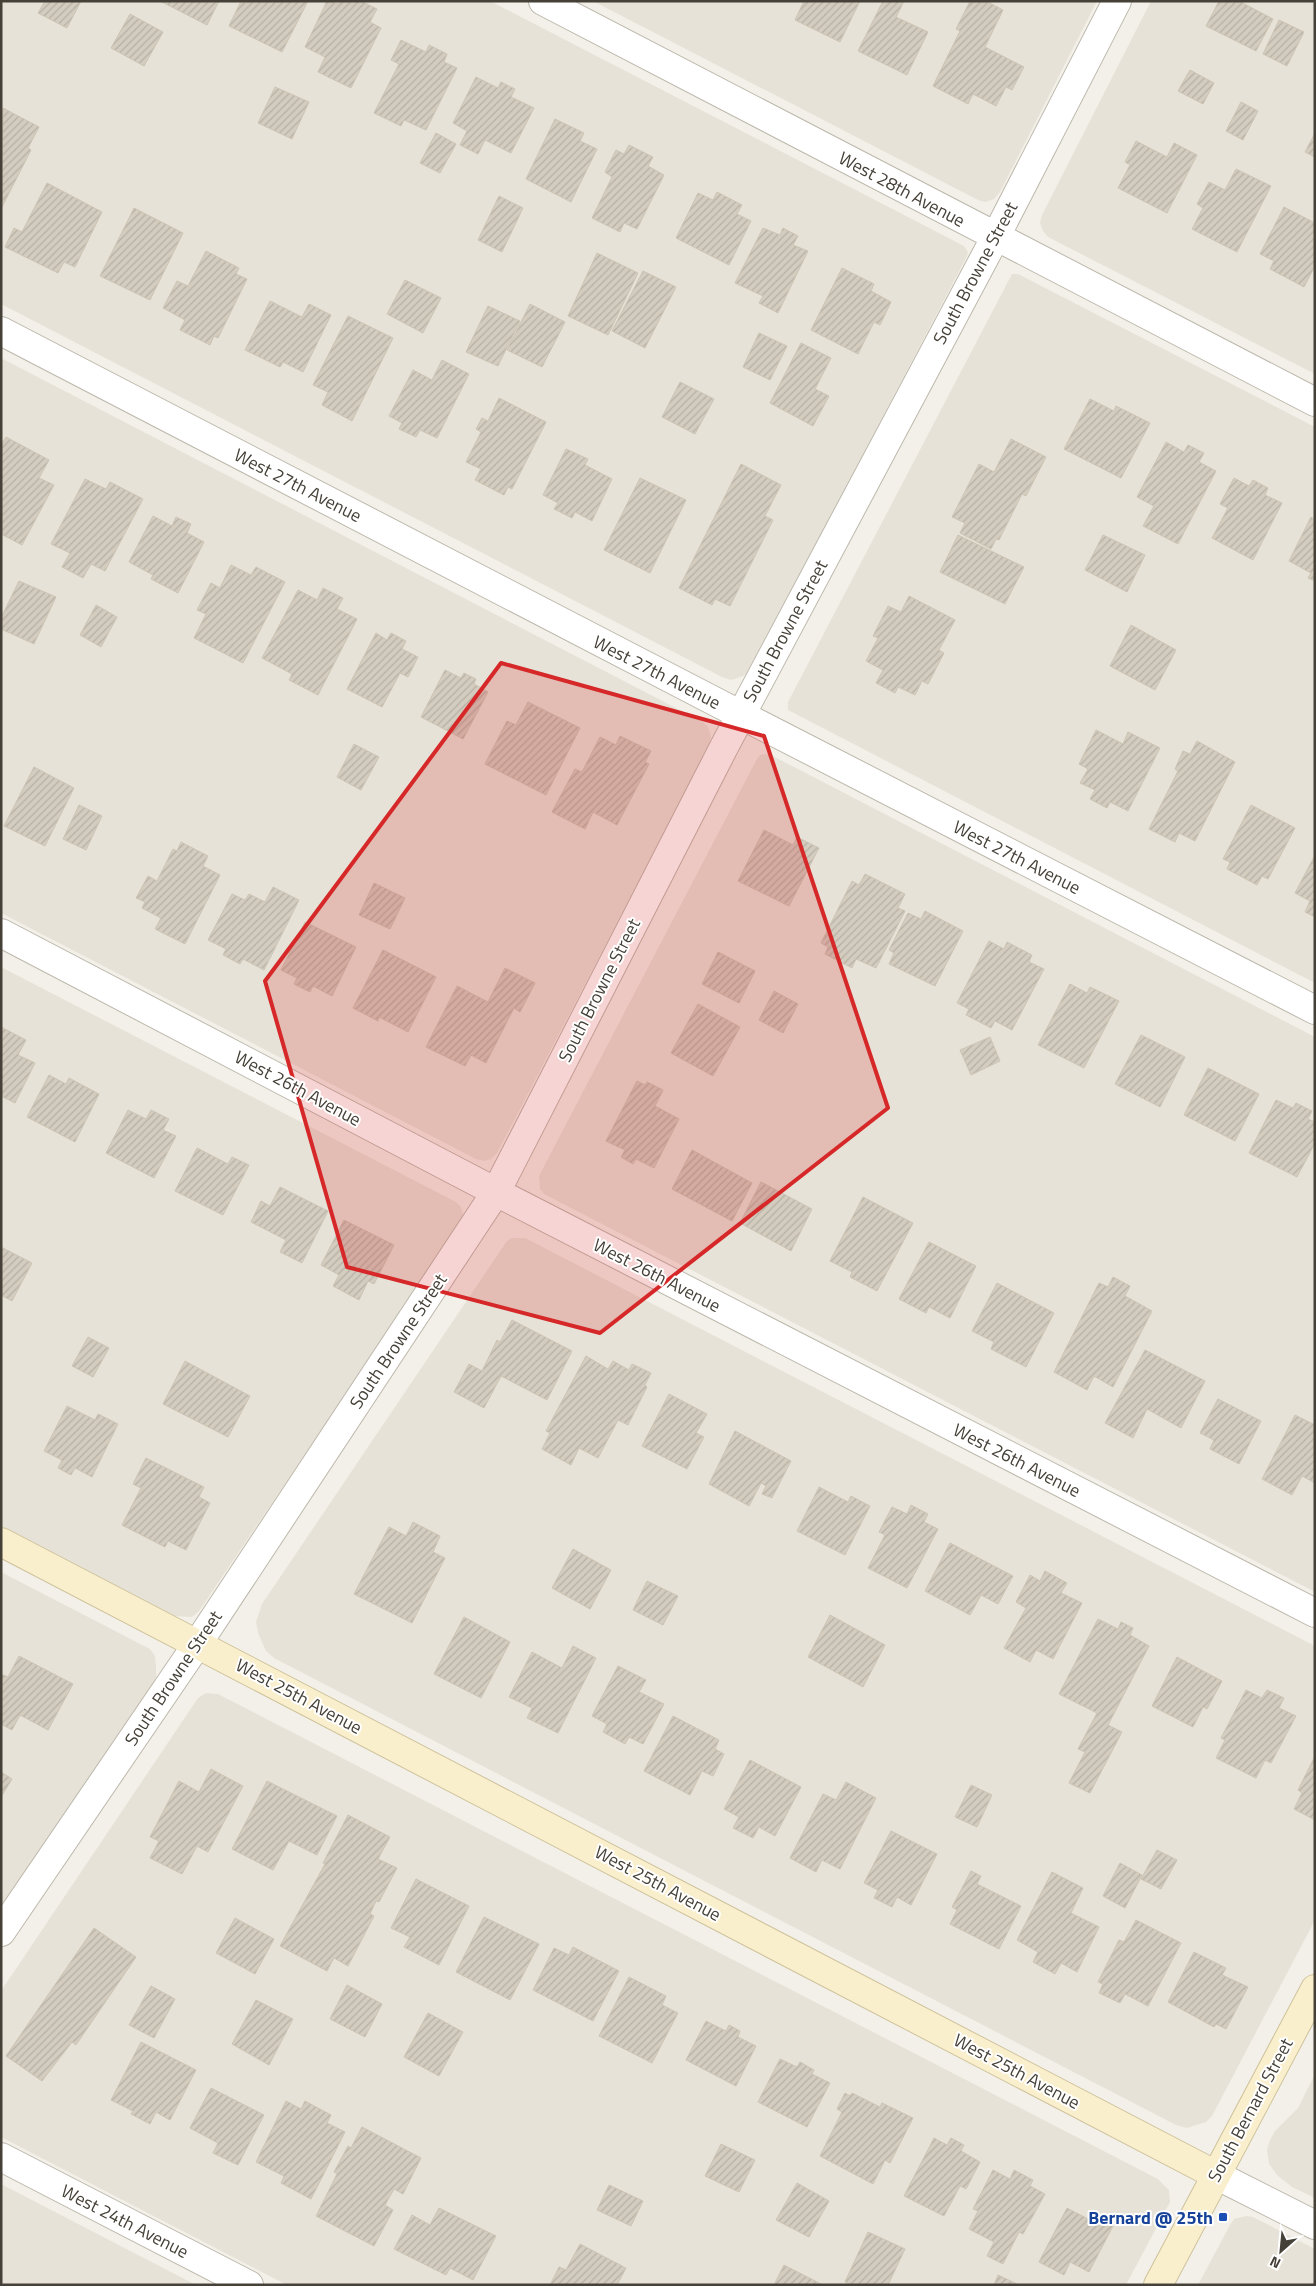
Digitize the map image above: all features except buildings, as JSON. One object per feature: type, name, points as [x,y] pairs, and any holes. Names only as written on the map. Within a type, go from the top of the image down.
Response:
[{"type":"street","name":"West 28th Avenue","points":[[543,1],[995,238],[1315,402]]},
{"type":"street","name":"South Browne Street","points":[[1,1932],[198,1642],[496,1192],[741,715],[995,238],[1117,1]]},
{"type":"street","name":"West 27th Avenue","points":[[1,330],[741,715],[1315,1010]]},
{"type":"street","name":"West 26th Avenue","points":[[1,933],[496,1192],[1315,1613]]},
{"type":"street","name":"West 25th Avenue","points":[[1,1542],[198,1642],[1315,2225]]},
{"type":"street","name":"South Bernard Street","points":[[1158,2285],[1315,1989]]},
{"type":"street","name":"West 24th Avenue","points":[[1,2157],[249,2285]]},
{"type":"highlighted area","points":[[501,663],[764,736],[888,1108],[600,1333],[347,1267],[265,981]]},
{"type":"shaded area","points":[[1,1],[490,1],[964,246],[968,252],[967,256],[750,670],[743,676],[731,680],[722,677],[1,304]]},
{"type":"shaded area","points":[[593,1],[1097,1],[1000,192],[994,199],[985,202]]},
{"type":"shaded area","points":[[1151,1],[1315,1],[1315,374],[1048,237],[1043,231],[1040,223],[1042,215]]},
{"type":"shaded area","points":[[1012,274],[1018,274],[1315,427],[1315,983],[788,710],[788,702]]},
{"type":"shaded area","points":[[1,358],[703,722],[708,727],[711,737],[709,746],[497,1153],[491,1159],[484,1161],[476,1159],[1,913]]},
{"type":"shaded area","points":[[769,754],[1315,1037],[1315,1592],[544,1194],[540,1189],[539,1176],[757,759],[760,755]]},
{"type":"shaded area","points":[[1,967],[456,1202],[461,1207],[463,1215],[461,1223],[199,1611],[192,1617],[175,1616],[1,1526]]},
{"type":"shaded area","points":[[512,1238],[525,1238],[1315,1646],[1315,1920],[1212,2116],[1206,2122],[1187,2128],[1176,2125],[274,1658],[266,1651],[258,1633],[256,1622],[262,1604],[507,1241]]},
{"type":"shaded area","points":[[1,1572],[150,1649],[155,1656],[156,1677],[152,1687],[1,1909]]},
{"type":"shaded area","points":[[206,1693],[218,1694],[1158,2179],[1169,2190],[1170,2202],[1126,2285],[287,2285],[1,2137],[1,1991],[198,1698]]},
{"type":"shaded area","points":[[1315,2074],[1315,2198],[1292,2187],[1278,2176],[1269,2164],[1267,2150],[1275,2131],[1298,2108]]},
{"type":"shaded area","points":[[1,2184],[196,2285],[1,2285]]},
{"type":"shaded area","points":[[1246,2216],[1253,2217],[1315,2249],[1315,2285],[1198,2285],[1234,2219]]},
{"type":"place","name":"Bernard @ 25th","points":[[1223,2217]]}]
